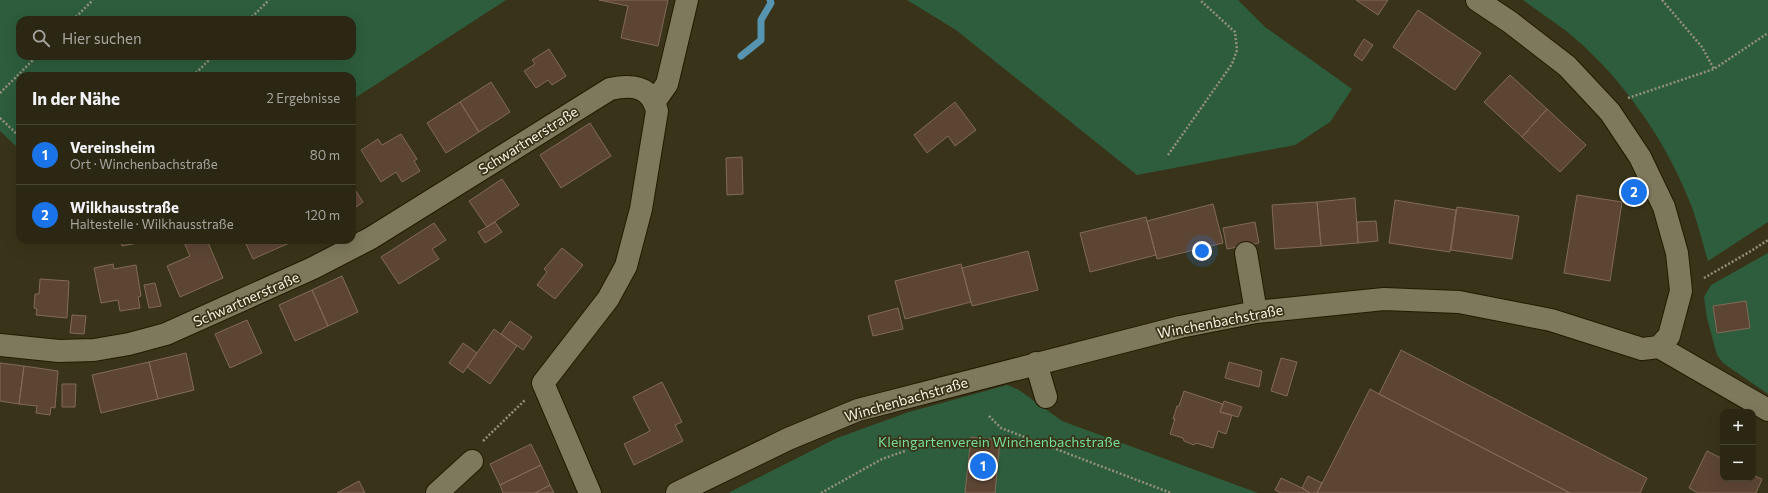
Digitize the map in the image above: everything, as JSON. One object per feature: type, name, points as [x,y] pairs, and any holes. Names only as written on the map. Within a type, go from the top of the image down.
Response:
[{"type":"street","points":[[590,493],[543,383],[608,299],[626,266],[641,209],[649,166],[657,111],[655,101],[667,84],[687,0]]},
{"type":"street","points":[[1477,0],[1510,22],[1567,66],[1610,112],[1640,157],[1664,207],[1677,254],[1681,291],[1669,336],[1659,347],[1768,410]]},
{"type":"street","name":"Schwartnerstraße","points":[[0,345],[59,351],[94,350],[129,344],[166,334],[313,268],[370,238],[610,89],[625,86],[639,88],[647,92],[655,101]]},
{"type":"street","points":[[1246,253],[1256,312]]},
{"type":"street","name":"Winchenbachstraße","points":[[677,493],[788,439],[858,410],[1180,327],[1256,312],[1384,299],[1459,302],[1551,320],[1642,349],[1659,347]]},
{"type":"street","points":[[1036,363],[1046,397]]},
{"type":"street","points":[[437,493],[472,460]]},
{"type":"path","points":[[77,16],[93,0]]},
{"type":"path","points":[[253,16],[269,0]]},
{"type":"path","points":[[1168,155],[1232,64],[1237,50],[1235,32],[1200,0]]},
{"type":"path","points":[[1662,0],[1702,47],[1714,69]]},
{"type":"path","points":[[1610,112],[1629,98],[1714,69],[1768,33]]},
{"type":"path","points":[[21,72],[33,60]]},
{"type":"path","points":[[197,72],[209,60]]},
{"type":"path","points":[[0,93],[16,77]]},
{"type":"path","points":[[0,118],[16,133]]},
{"type":"path","points":[[1681,291],[1751,252],[1768,240]]},
{"type":"path","points":[[472,460],[479,445],[543,383]]},
{"type":"path","points":[[989,416],[1001,428],[1171,493]]},
{"type":"path","points":[[821,493],[882,459],[905,451]]},
{"type":"green space","points":[[0,0],[506,0],[356,97],[356,72],[16,72],[16,146],[0,131]]},
{"type":"green space","points":[[907,0],[1238,0],[1265,27],[1352,89],[1330,122],[1295,145],[1137,175],[956,30]]},
{"type":"green space","points":[[1523,0],[1768,0],[1768,222],[1708,261],[1689,200],[1679,176],[1667,153],[1638,107],[1603,65],[1585,47],[1565,30]]},
{"type":"green space","points":[[1768,253],[1768,394],[1723,363],[1717,355],[1707,318],[1704,297],[1711,285]]},
{"type":"green space","name":"Kleingartenverein Winchenbachstraße","points":[[1007,385],[1019,390],[1062,421],[1258,493],[728,493],[837,438],[909,412]]},
{"type":"building","points":[[599,0],[668,0],[658,46],[621,38],[628,6]]},
{"type":"building","points":[[1356,0],[1388,0],[1378,15]]},
{"type":"building","points":[[1418,10],[1481,53],[1455,90],[1393,47]]},
{"type":"building","points":[[1364,39],[1373,45],[1362,61],[1354,55]]},
{"type":"building","points":[[549,49],[566,76],[552,85],[548,80],[536,88],[524,71],[535,64],[532,60]]},
{"type":"building","points":[[1510,75],[1547,109],[1522,137],[1484,102]]},
{"type":"building","points":[[491,82],[510,112],[479,132],[460,102]]},
{"type":"building","points":[[460,102],[479,132],[446,153],[427,123]]},
{"type":"building","points":[[955,102],[976,130],[955,146],[948,136],[927,153],[914,135]]},
{"type":"building","points":[[1547,109],[1586,145],[1560,172],[1522,137]]},
{"type":"building","points":[[590,123],[611,156],[561,188],[540,155]]},
{"type":"building","points":[[401,134],[417,159],[414,161],[420,171],[402,182],[396,172],[381,182],[361,150],[378,139],[382,145]]},
{"type":"building","points":[[742,157],[743,194],[727,195],[726,158]]},
{"type":"building","points":[[502,179],[519,205],[487,227],[469,201]]},
{"type":"building","points":[[356,191],[363,202],[356,207]]},
{"type":"building","points":[[1577,195],[1622,202],[1610,281],[1564,273]]},
{"type":"building","points":[[1355,198],[1358,243],[1321,246],[1317,202]]},
{"type":"building","points":[[1395,200],[1456,210],[1450,252],[1389,243]]},
{"type":"building","points":[[1317,202],[1321,246],[1275,249],[1272,205]]},
{"type":"building","points":[[1213,204],[1223,243],[1157,259],[1147,221]]},
{"type":"building","points":[[1457,207],[1519,216],[1512,259],[1451,250]]},
{"type":"building","points":[[1146,217],[1156,255],[1090,272],[1080,233]]},
{"type":"building","points":[[1376,221],[1378,241],[1358,243],[1357,222]]},
{"type":"building","points":[[495,222],[502,232],[485,243],[478,232]]},
{"type":"building","points":[[1255,222],[1259,243],[1227,249],[1223,228]]},
{"type":"building","points":[[434,223],[446,240],[432,249],[439,259],[399,284],[381,257]]},
{"type":"building","points":[[121,244],[133,244],[122,246]]},
{"type":"building","points":[[185,244],[209,244],[223,278],[180,297],[167,266],[190,256]]},
{"type":"building","points":[[246,244],[287,244],[253,259]]},
{"type":"building","points":[[562,248],[583,265],[555,299],[537,285],[547,272],[544,269]]},
{"type":"building","points":[[1028,251],[1038,290],[972,306],[962,268]]},
{"type":"building","points":[[113,264],[114,269],[136,265],[141,296],[138,297],[140,308],[120,311],[118,300],[101,303],[94,268]]},
{"type":"building","points":[[961,264],[971,302],[905,319],[895,281]]},
{"type":"building","points":[[342,276],[358,312],[328,326],[312,290]]},
{"type":"building","points":[[40,279],[69,281],[67,318],[36,315],[37,309],[34,308],[35,294],[39,294]]},
{"type":"building","points":[[155,283],[161,306],[149,308],[144,285]]},
{"type":"building","points":[[312,290],[328,326],[295,341],[279,305]]},
{"type":"building","points":[[1746,301],[1750,328],[1717,333],[1713,306]]},
{"type":"building","points":[[898,308],[903,329],[873,336],[868,316]]},
{"type":"building","points":[[72,315],[86,316],[84,334],[70,333]]},
{"type":"building","points":[[247,320],[262,353],[230,368],[215,334]]},
{"type":"building","points":[[510,321],[532,337],[523,350],[501,334]]},
{"type":"building","points":[[494,329],[517,346],[490,384],[467,367]]},
{"type":"building","points":[[463,343],[477,353],[463,373],[449,363]]},
{"type":"building","points":[[1401,350],[1647,478],[1640,493],[1570,493],[1379,394]]},
{"type":"building","points":[[186,353],[194,390],[158,399],[149,362]]},
{"type":"building","points":[[1281,358],[1297,362],[1287,396],[1271,391]]},
{"type":"building","points":[[149,362],[158,399],[101,413],[92,375]]},
{"type":"building","points":[[1229,362],[1262,371],[1259,387],[1225,378]]},
{"type":"building","points":[[0,363],[24,366],[19,404],[0,401]]},
{"type":"building","points":[[24,366],[58,371],[55,408],[51,407],[50,415],[36,413],[37,406],[19,404]]},
{"type":"building","points":[[662,382],[682,422],[675,425],[683,441],[634,465],[624,444],[650,431],[633,397]]},
{"type":"building","points":[[62,384],[76,384],[75,407],[62,407]]},
{"type":"building","points":[[1370,389],[1379,394],[1570,493],[1317,493]]},
{"type":"building","points":[[1184,391],[1223,404],[1220,412],[1232,415],[1226,434],[1218,431],[1213,448],[1196,443],[1194,445],[1184,441],[1183,438],[1170,434],[1175,419],[1173,419],[1177,406],[1179,406]]},
{"type":"building","points":[[1224,401],[1242,407],[1238,417],[1220,412]]},
{"type":"building","points":[[971,437],[1000,440],[995,493],[965,493]]},
{"type":"building","points":[[531,444],[541,465],[500,485],[490,464]]},
{"type":"building","points":[[1707,451],[1720,458],[1720,481],[1756,481],[1756,476],[1762,479],[1756,493],[1698,493],[1689,488]]},
{"type":"building","points":[[541,465],[550,485],[535,493],[503,493],[500,485]]},
{"type":"building","points":[[1308,476],[1322,483],[1317,493],[1310,493],[1302,488]]},
{"type":"building","points":[[1281,478],[1310,493],[1281,493],[1275,490]]},
{"type":"building","points":[[359,481],[365,493],[337,493]]},
{"type":"building","points":[[550,485],[554,493],[535,493]]},
{"type":"waterway","points":[[741,56],[761,40],[761,20],[771,3],[770,0]]},
{"type":"place","name":"Wilkhausstraße","points":[[1634,192]]},
{"type":"place","name":"Vereinsheim","points":[[983,466]]}]
